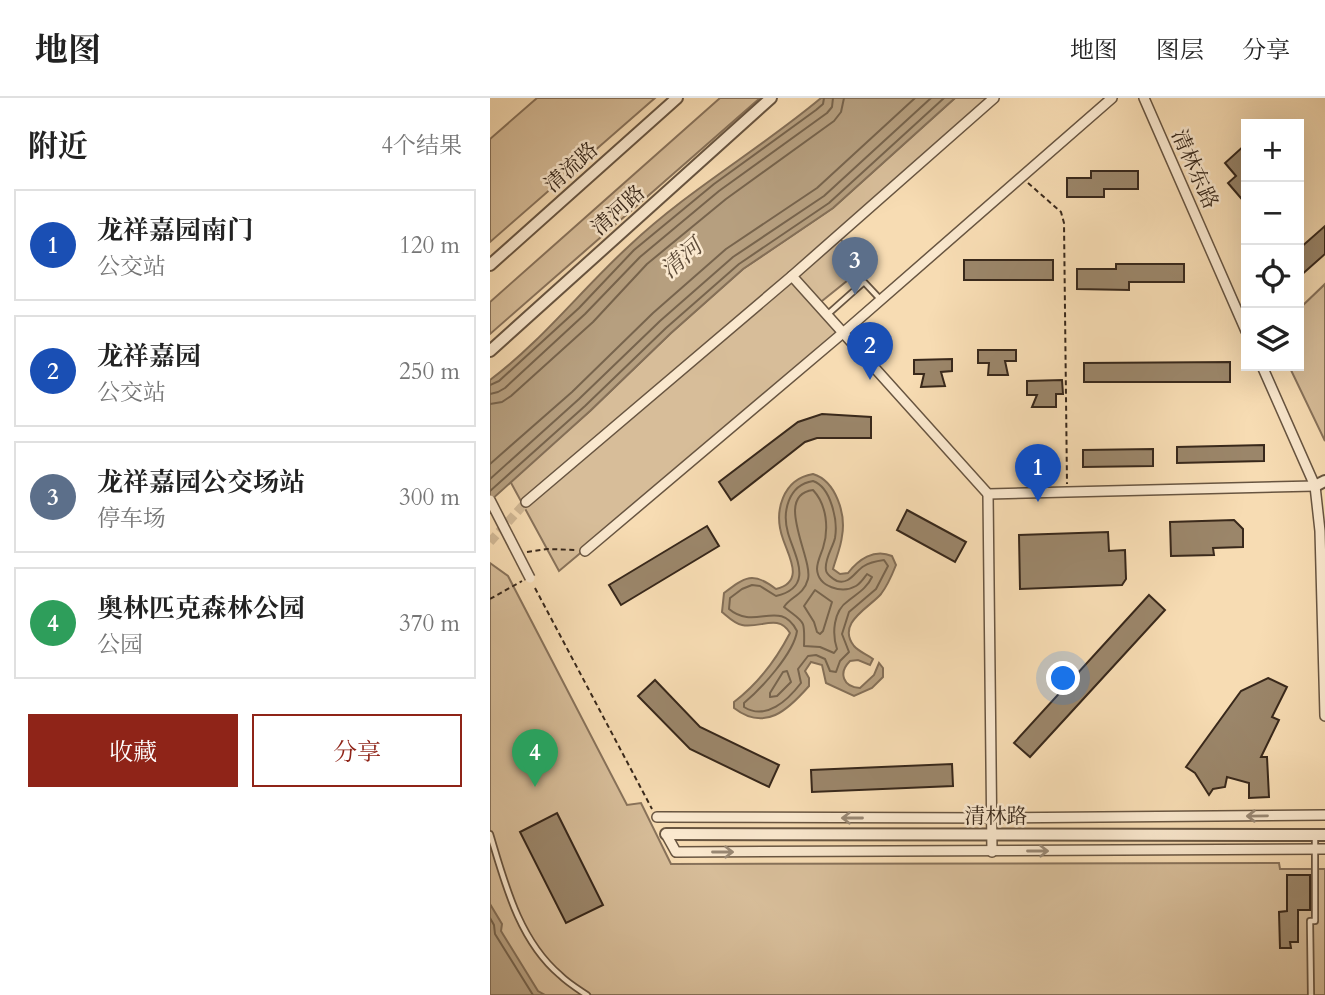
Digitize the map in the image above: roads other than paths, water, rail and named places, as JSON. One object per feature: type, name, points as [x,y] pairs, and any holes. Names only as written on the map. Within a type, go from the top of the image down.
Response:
[{"type":"street","name":"清流路","points":[[490,265],[677,98]]},
{"type":"street","name":"清河路","points":[[490,351],[771,98]]},
{"type":"street","points":[[526,502],[792,276],[994,98]]},
{"type":"street","points":[[585,551],[844,332],[1112,98]]},
{"type":"street","name":"清林东路","points":[[1144,98],[1241,320]]},
{"type":"street","points":[[792,276],[988,494],[992,852]]},
{"type":"street","points":[[1264,371],[1320,484],[1325,716]]},
{"type":"street","points":[[988,494],[1320,484]]},
{"type":"street","points":[[490,500],[530,578]]},
{"type":"street","points":[[657,817],[1325,815]]},
{"type":"street","points":[[667,834],[676,852],[1320,849]]},
{"type":"street","name":"清林路","points":[[667,834],[1320,835]]},
{"type":"lane","points":[[827,314],[864,282],[881,300]]},
{"type":"lane","points":[[490,834],[508,895],[533,945],[558,974],[587,995]]},
{"type":"lane","points":[[1311,995],[1310,921],[1315,921],[1320,835]]},
{"type":"water","name":"清河","points":[[821,98],[955,98],[833,208],[743,269],[490,501],[490,380],[527,349],[652,226]]},
{"type":"water","points":[[813,474],[828,484],[841,509],[842,536],[833,569],[840,574],[848,573],[862,560],[879,553],[892,556],[896,565],[883,591],[856,617],[849,630],[854,646],[873,659],[870,665],[858,660],[850,661],[843,675],[846,682],[860,688],[874,675],[879,663],[883,668],[883,677],[872,688],[854,696],[826,683],[822,665],[811,662],[805,671],[809,686],[801,695],[775,715],[756,718],[734,708],[734,702],[766,670],[790,633],[780,624],[749,626],[734,622],[722,612],[724,593],[749,578],[761,580],[776,589],[790,581],[793,568],[780,528],[780,507],[794,482]]},
{"type":"water","points":[[490,904],[502,924],[501,931],[538,991],[545,995],[490,995]]},
{"type":"tunnel","points":[[490,542],[526,502]]},
{"type":"place","name":"龙祥嘉园公交场站","points":[[855,295]]},
{"type":"place","name":"龙祥嘉园","points":[[870,380]]},
{"type":"place","name":"龙祥嘉园南门","points":[[1038,502]]},
{"type":"place","name":"奥林匹克森林公园","points":[[535,787]]}]
